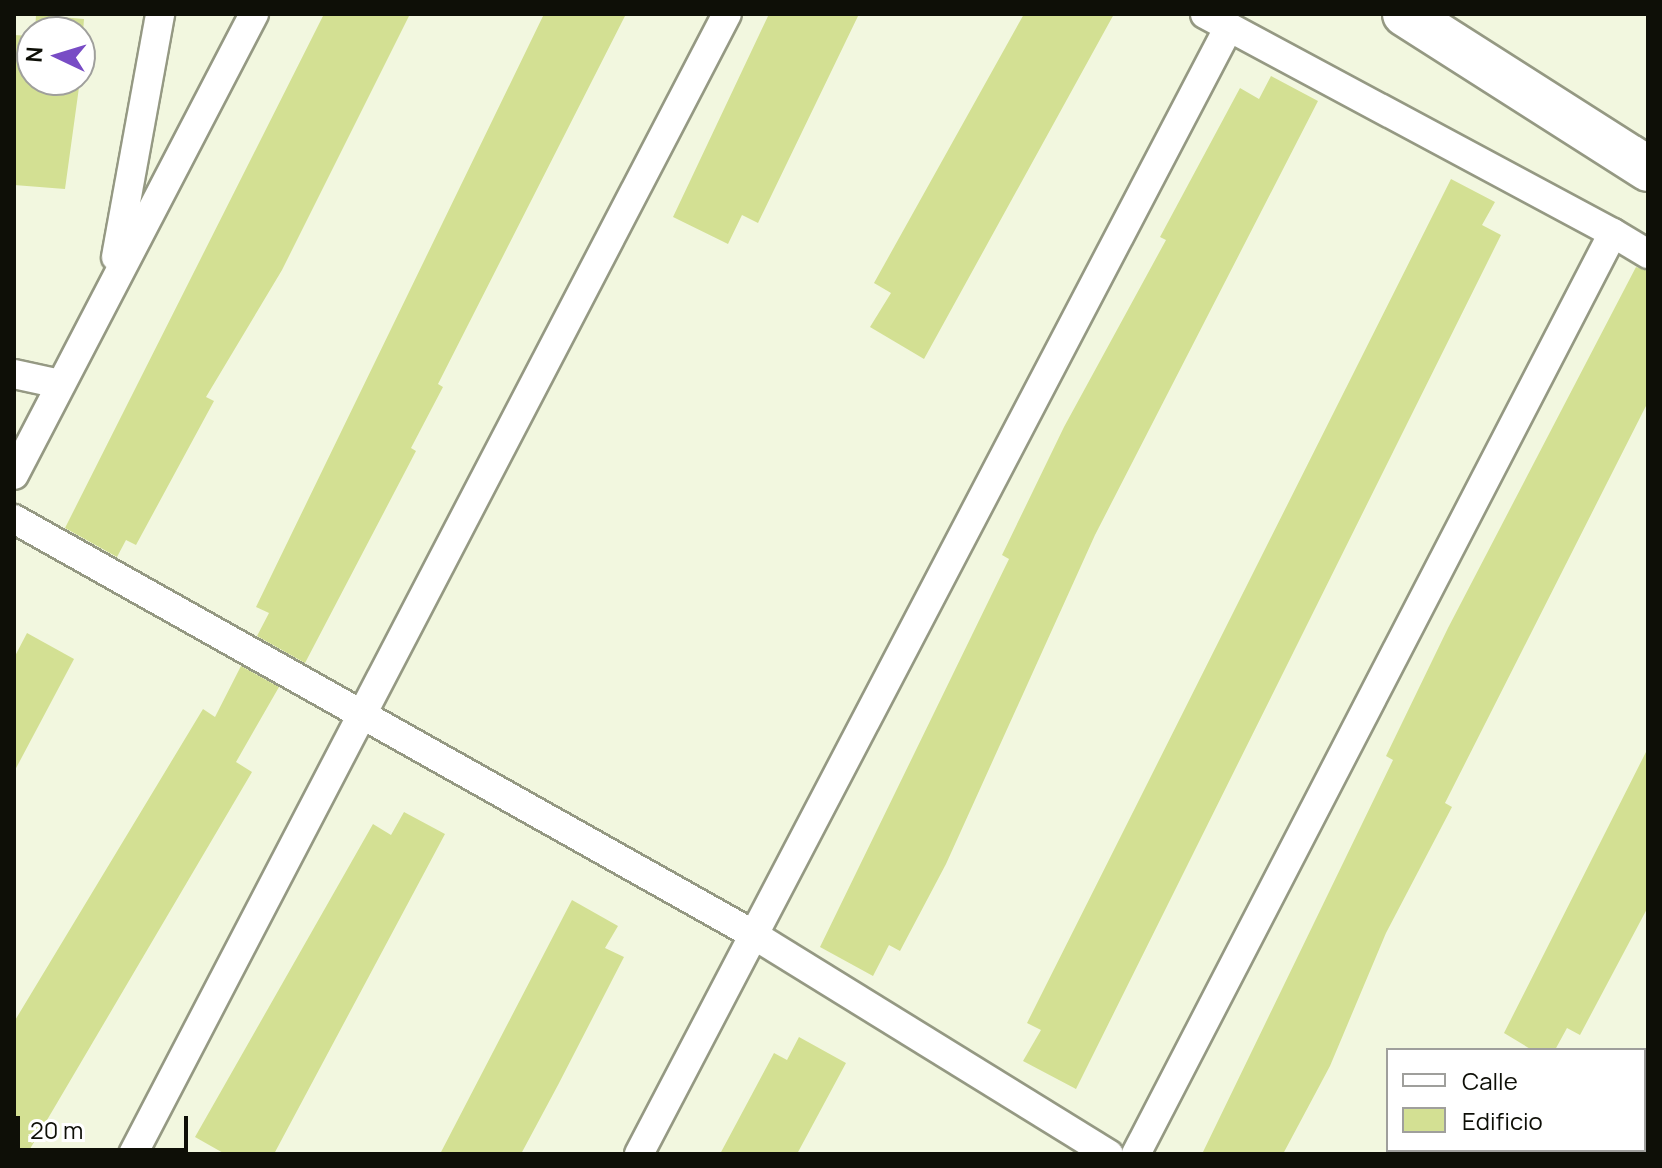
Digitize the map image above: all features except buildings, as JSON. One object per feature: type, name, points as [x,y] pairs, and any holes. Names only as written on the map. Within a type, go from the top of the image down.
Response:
[{"type":"street","points":[[1405,14],[1648,169]]},
{"type":"lane","points":[[111,286],[160,14]]},
{"type":"lane","points":[[14,475],[254,14]]},
{"type":"lane","points":[[133,1154],[365,714],[727,14]]},
{"type":"lane","points":[[639,1154],[749,932],[1217,20],[1648,254]]},
{"type":"lane","points":[[1136,1154],[1613,233]]},
{"type":"lane","points":[[14,374],[60,384]]},
{"type":"lane","points":[[14,519],[749,932],[1109,1154]]}]
